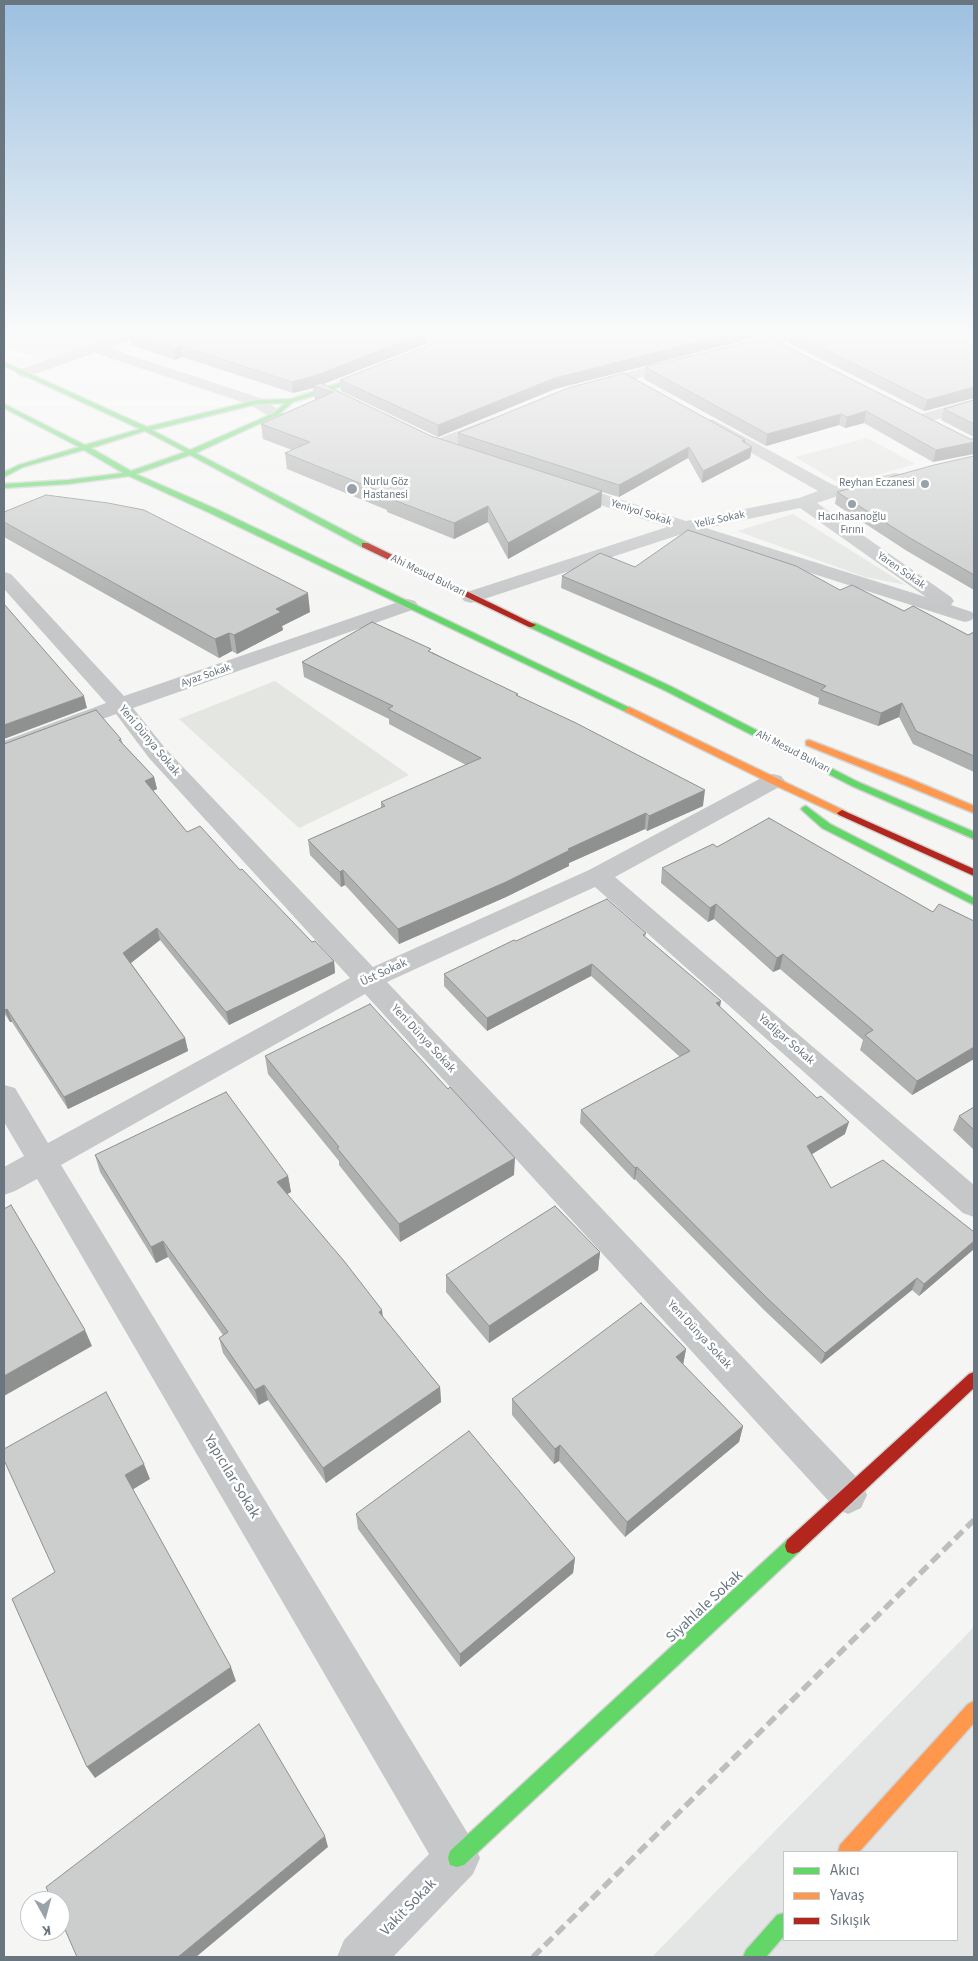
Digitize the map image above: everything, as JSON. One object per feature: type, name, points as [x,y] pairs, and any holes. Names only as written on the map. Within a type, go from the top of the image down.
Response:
[{"type":"main road","points":[[36,423],[84,447],[130,474],[213,511],[598,694],[773,781],[974,873]]},
{"type":"main road","name":"Ahi Mesud Bulvarı","points":[[132,423],[330,528],[471,597],[667,688],[855,784],[974,836]]},
{"type":"main road","points":[[4,475],[21,466],[173,423]]},
{"type":"main road","points":[[4,486],[68,482],[130,474],[189,453],[257,423]]},
{"type":"main road","points":[[667,688],[778,731]]},
{"type":"main road","points":[[796,738],[907,781],[974,810]]},
{"type":"main road","points":[[773,781],[826,826],[974,902]]},
{"type":"main road","name":"Siyahlale Sokak","points":[[457,1858],[974,1379]]},
{"type":"main road","points":[[848,1851],[974,1710]]},
{"type":"main road","points":[[753,1957],[783,1923]]},
{"type":"street","points":[[438,445],[492,423]]},
{"type":"street","points":[[709,423],[833,492]]},
{"type":"street","points":[[932,423],[940,427]]},
{"type":"street","points":[[420,437],[466,455]]},
{"type":"street","name":"Yeliz Sokak","points":[[471,597],[685,527],[803,502],[833,492],[908,474]]},
{"type":"street","name":"Yeniyol Sokak","points":[[552,483],[970,619]]},
{"type":"street","name":"Yaren Sokak","points":[[803,502],[970,619]]},
{"type":"street","name":"Yeni Dünya Sokak","points":[[4,578],[120,706],[157,753],[848,1495]]},
{"type":"street","name":"Ayaz Sokak","points":[[4,749],[120,706],[408,605]]},
{"type":"street","name":"Üst Sokak","points":[[4,1182],[368,980],[598,876],[773,781]]},
{"type":"street","name":"Yadigar Sokak","points":[[598,876],[974,1204]]},
{"type":"street","name":"Yapıcılar Sokak","points":[[4,1096],[457,1858]]},
{"type":"street","name":"Vakit Sokak","points":[[360,1957],[457,1858]]},
{"type":"shaded area","points":[[867,438],[916,464],[842,485],[795,457]]},
{"type":"shaded area","points":[[793,514],[906,585],[865,577],[737,531]]},
{"type":"shaded area","points":[[275,681],[409,775],[299,828],[179,719]]},
{"type":"shaded area","points":[[974,1627],[974,1957],[652,1957]]},
{"type":"building","points":[[403,423],[431,436],[602,491],[508,543],[488,506],[454,523],[386,497],[389,495],[285,453],[310,442],[261,424]]},
{"type":"building","points":[[484,423],[713,423],[745,440],[742,441],[752,447],[703,471],[689,447],[619,485],[458,433]]},
{"type":"building","points":[[746,423],[810,423],[767,434]]},
{"type":"building","points":[[887,423],[937,423],[970,439],[974,439],[974,442],[936,450]]},
{"type":"building","points":[[974,456],[974,575],[910,538],[837,492],[934,465]]},
{"type":"building","points":[[46,495],[144,510],[308,593],[276,609],[281,612],[234,635],[229,633],[215,639],[4,522],[4,512]]},
{"type":"building","points":[[688,530],[796,566],[840,590],[852,585],[904,611],[913,606],[968,635],[974,632],[974,756],[916,731],[902,703],[881,713],[821,690],[826,686],[562,576],[600,553],[635,567]]},
{"type":"building","points":[[4,604],[84,696],[4,725]]},
{"type":"building","points":[[372,622],[431,649],[428,651],[576,723],[705,790],[649,816],[646,813],[568,849],[570,850],[506,882],[398,929],[343,870],[340,872],[308,840],[385,806],[381,802],[481,758],[388,709],[393,706],[302,662]]},
{"type":"building","points":[[96,710],[121,739],[119,740],[154,777],[145,781],[187,832],[200,826],[240,870],[242,869],[312,942],[315,941],[334,961],[226,1012],[157,928],[123,953],[185,1038],[64,1097],[4,1007],[4,744]]},
{"type":"building","points":[[769,818],[933,912],[939,904],[974,921],[974,1047],[917,1081],[865,1035],[873,1030],[783,954],[777,958],[716,904],[710,908],[662,868],[713,844],[717,847]]},
{"type":"building","points":[[607,899],[646,933],[643,935],[721,1001],[716,1003],[817,1098],[821,1096],[849,1122],[807,1146],[831,1188],[883,1160],[974,1232],[974,1241],[924,1284],[917,1278],[825,1353],[767,1298],[637,1167],[635,1168],[581,1110],[690,1051],[592,964],[487,1018],[444,974],[514,940],[516,941]]},
{"type":"building","points":[[370,1004],[515,1158],[399,1224],[265,1056]]},
{"type":"building","points":[[226,1092],[288,1176],[277,1182],[344,1261],[382,1310],[379,1312],[440,1387],[323,1468],[264,1385],[255,1390],[219,1338],[228,1332],[163,1241],[151,1247],[95,1155]]},
{"type":"building","points":[[974,1107],[974,1130],[959,1116]]},
{"type":"building","points":[[11,1205],[85,1330],[4,1376],[4,1209]]},
{"type":"building","points":[[555,1206],[600,1252],[489,1326],[446,1275]]},
{"type":"building","points":[[641,1303],[686,1349],[676,1357],[743,1426],[627,1522],[560,1445],[555,1449],[512,1399]]},
{"type":"building","points":[[106,1392],[144,1464],[125,1475],[231,1667],[87,1767],[12,1599],[55,1572],[4,1460],[4,1449]]},
{"type":"building","points":[[469,1431],[575,1558],[460,1654],[356,1514]]},
{"type":"building","points":[[259,1724],[325,1836],[178,1957],[77,1957],[70,1941],[70,1891],[48,1891],[46,1887]]},
{"type":"railway","points":[[533,1957],[974,1520]]},
{"type":"traffic: fast","points":[[36,423],[100,455],[130,474],[213,511],[629,710]]},
{"type":"traffic: fast","points":[[132,423],[365,545]]},
{"type":"traffic: fast","points":[[4,475],[21,466],[173,423]]},
{"type":"traffic: fast","points":[[4,486],[68,482],[130,474],[189,453],[257,423]]},
{"type":"traffic: fast","points":[[532,625],[667,688],[855,784],[974,836]]},
{"type":"traffic: fast","points":[[806,809],[826,826],[974,902]]},
{"type":"traffic: fast","points":[[457,1858],[793,1546]]},
{"type":"traffic: fast","points":[[753,1957],[783,1923]]},
{"type":"traffic: slow","points":[[629,710],[842,813]]},
{"type":"traffic: slow","points":[[809,743],[907,781],[974,810]]},
{"type":"traffic: slow","points":[[848,1851],[974,1710]]},
{"type":"traffic: jam","points":[[365,545],[532,625]]},
{"type":"traffic: jam","points":[[842,813],[974,873]]},
{"type":"traffic: jam","points":[[793,1546],[974,1379]]},
{"type":"place","name":"Reyhan Eczanesi","points":[[925,484]]},
{"type":"place","name":"Nurlu Göz Hastanesi","points":[[352,489]]},
{"type":"place","name":"Hacıhasanoğlu Fırını","points":[[852,504]]}]
